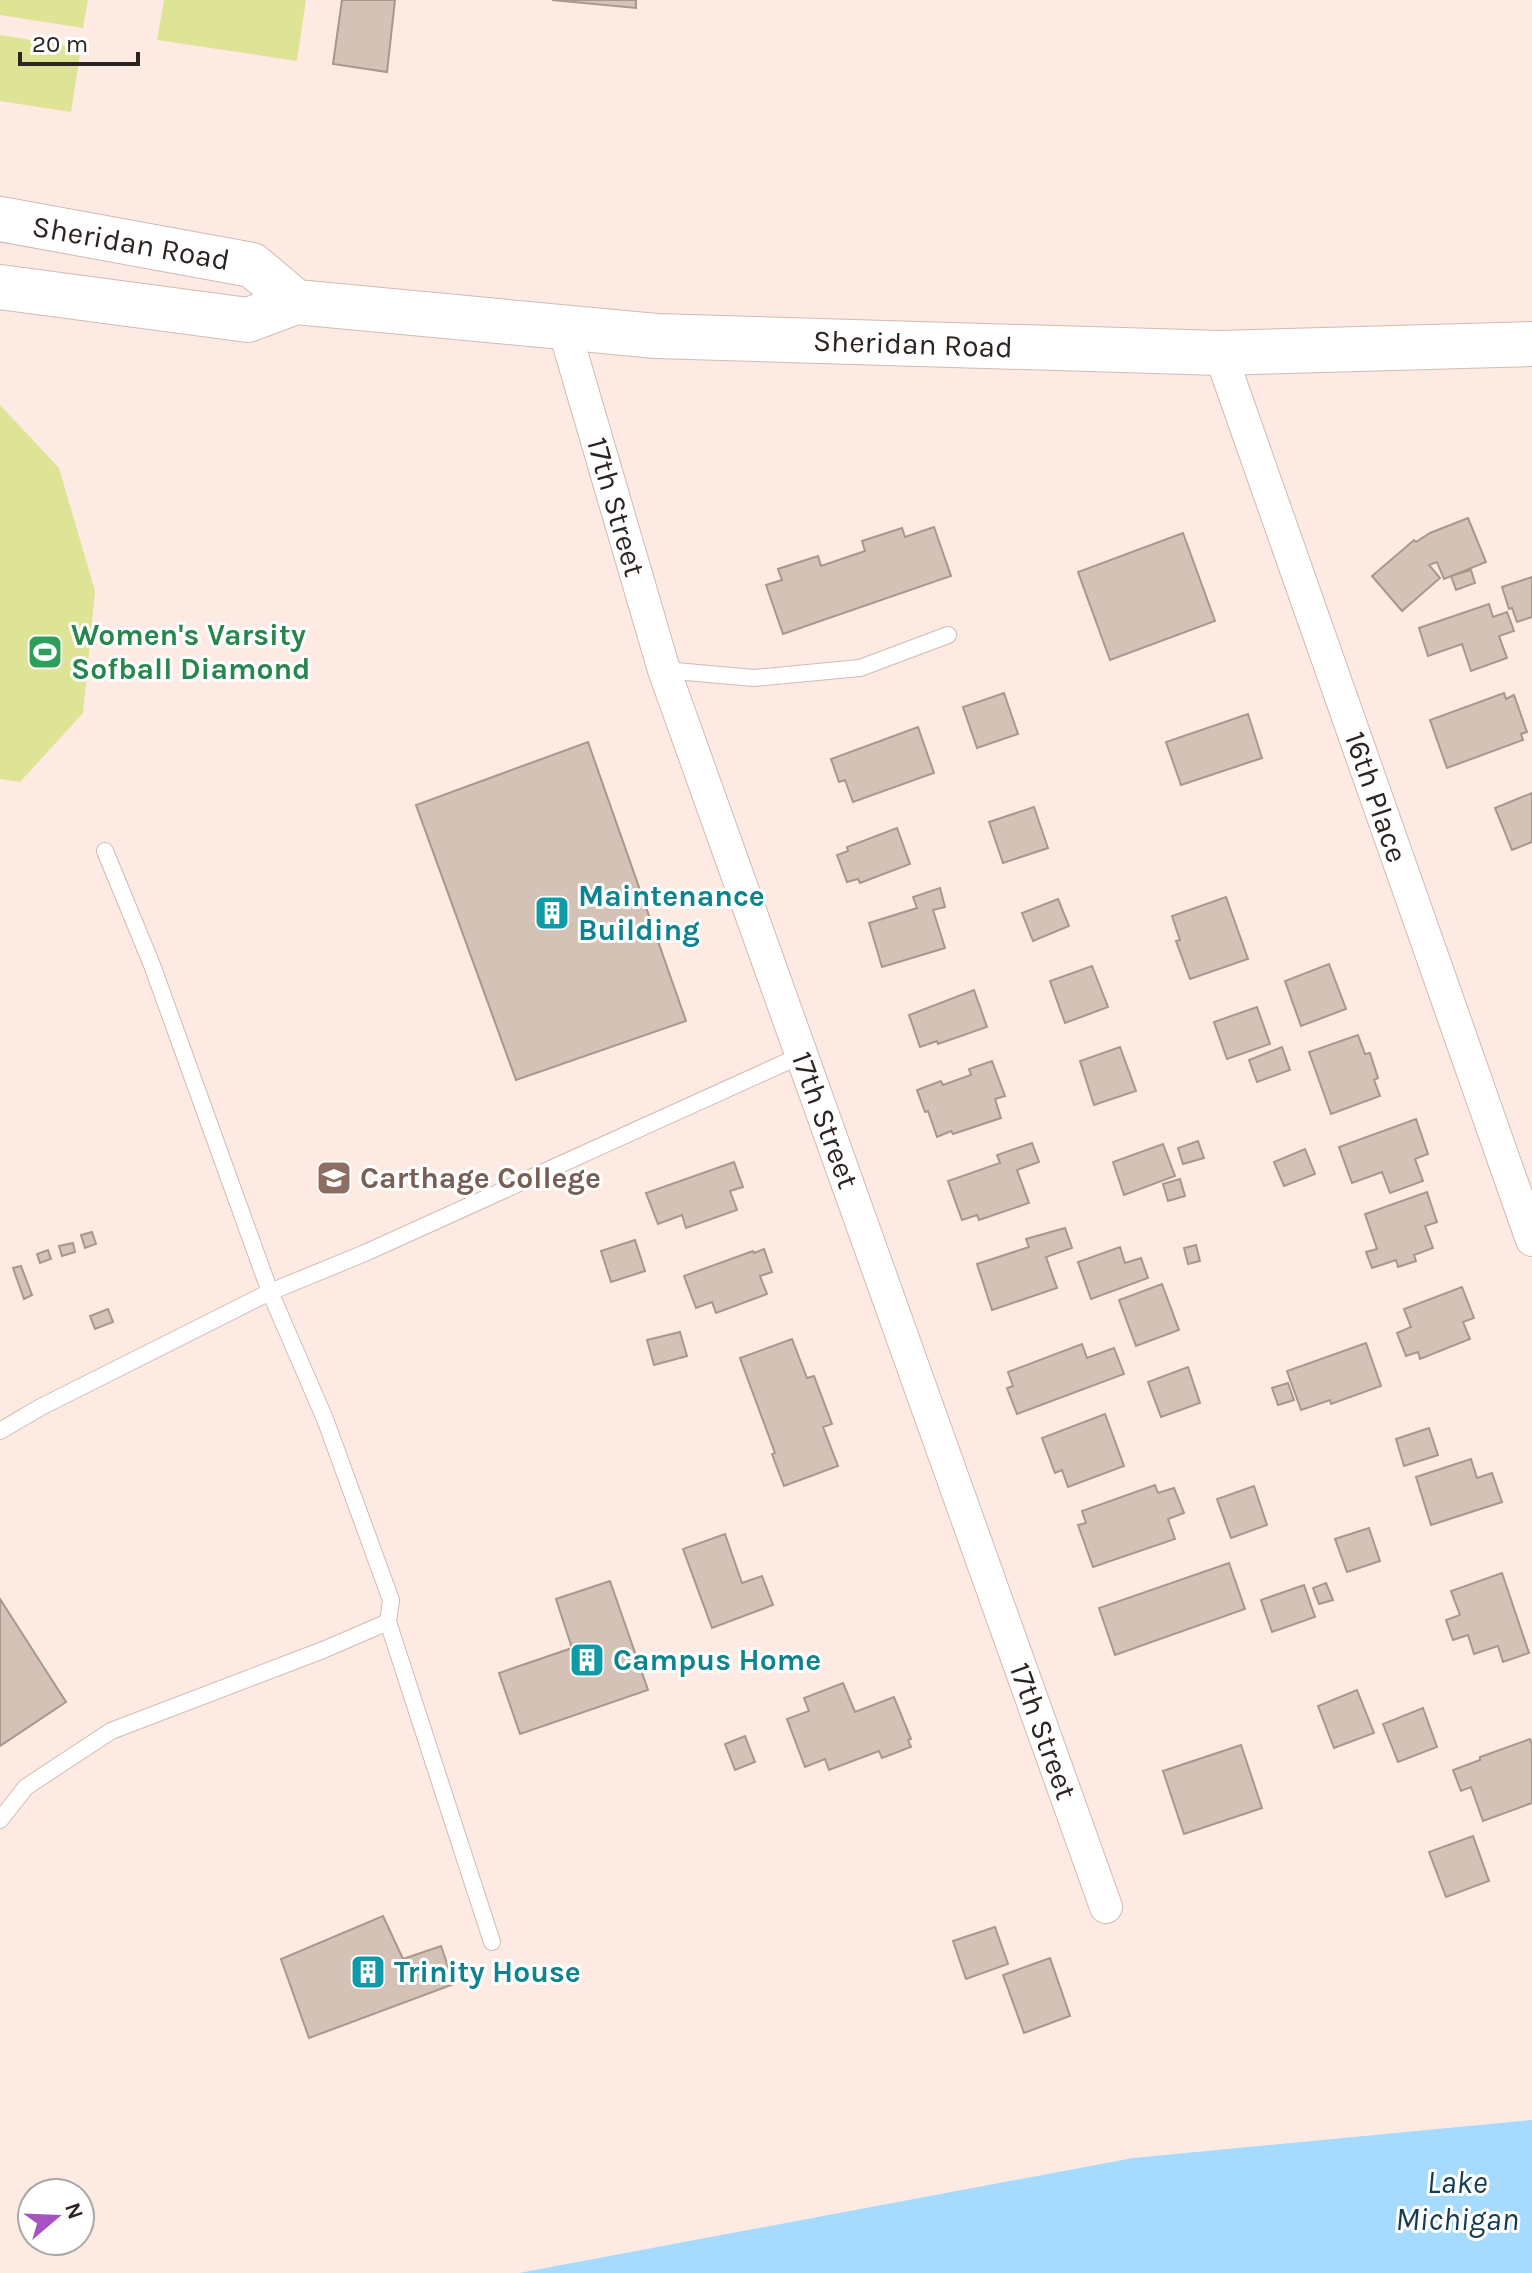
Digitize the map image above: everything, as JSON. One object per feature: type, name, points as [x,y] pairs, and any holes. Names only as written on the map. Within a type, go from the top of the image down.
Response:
[{"type":"main road","name":"Sheridan Road","points":[[0,219],[252,265],[296,302]]},
{"type":"main road","name":"Sheridan Road","points":[[0,287],[248,320],[296,302],[656,336],[1220,353],[1532,344]]},
{"type":"street","name":"17th Street","points":[[564,328],[664,670],[1106,1907]]},
{"type":"street","name":"16th Place","points":[[1220,353],[1532,1240]]},
{"type":"lane","points":[[664,670],[754,678],[860,668],[948,635]]},
{"type":"lane","points":[[105,851],[152,965],[270,1292],[325,1419],[391,1600],[388,1622],[492,1942]]},
{"type":"lane","points":[[0,1431],[39,1408],[270,1292],[390,1242],[802,1055]]},
{"type":"lane","points":[[0,1820],[26,1787],[111,1731],[388,1622]]},
{"type":"green space","points":[[0,0],[88,0],[83,28],[0,15]]},
{"type":"green space","points":[[164,0],[306,0],[297,61],[157,40]]},
{"type":"green space","points":[[0,35],[81,48],[71,112],[0,101]]},
{"type":"green space","name":"Women's Varsity Sofball Diamond","points":[[0,405],[59,468],[95,591],[83,713],[20,782],[0,779]]},
{"type":"water","name":"Lake Michigan","points":[[1532,2120],[1532,2273],[519,2273],[1133,2158]]},
{"type":"building","points":[[342,0],[395,0],[387,72],[333,64]]},
{"type":"building","points":[[552,0],[636,0],[636,8]]},
{"type":"building","points":[[1468,518],[1486,562],[1444,579],[1437,562],[1429,565],[1440,578],[1402,611],[1372,576],[1414,540],[1416,542]]},
{"type":"building","points":[[934,527],[951,576],[783,634],[766,585],[782,580],[778,569],[818,556],[821,566],[865,551],[862,541],[902,528],[905,537]]},
{"type":"building","points":[[1183,533],[1215,621],[1110,660],[1078,572]]},
{"type":"building","points":[[1471,570],[1475,583],[1456,590],[1451,576]]},
{"type":"building","points":[[1532,577],[1532,617],[1517,622],[1502,587]]},
{"type":"building","points":[[1489,604],[1493,617],[1507,612],[1514,631],[1499,636],[1507,658],[1471,671],[1462,644],[1428,656],[1419,628]]},
{"type":"building","points":[[1004,693],[1018,734],[977,748],[963,707]]},
{"type":"building","points":[[1504,693],[1506,699],[1514,695],[1527,732],[1521,734],[1523,740],[1447,768],[1430,720]]},
{"type":"building","points":[[1248,714],[1262,758],[1181,785],[1166,742]]},
{"type":"building","points":[[918,727],[934,773],[853,802],[845,780],[839,782],[831,759]]},
{"type":"building","name":"Maintenance Building","points":[[588,742],[686,1021],[516,1080],[416,805]]},
{"type":"building","points":[[1532,793],[1532,842],[1512,850],[1495,808]]},
{"type":"building","points":[[1034,807],[1048,848],[1003,863],[989,822]]},
{"type":"building","points":[[897,828],[910,864],[860,883],[858,879],[847,882],[837,855],[848,851],[847,847]]},
{"type":"building","points":[[940,888],[945,907],[933,910],[945,948],[882,967],[869,923],[917,908],[913,897]]},
{"type":"building","points":[[1226,897],[1248,959],[1190,979],[1176,941],[1180,940],[1172,916]]},
{"type":"building","points":[[1058,899],[1069,926],[1033,941],[1022,913]]},
{"type":"building","points":[[1329,964],[1346,1009],[1301,1026],[1285,981]]},
{"type":"building","points":[[1092,966],[1108,1007],[1065,1023],[1050,981]]},
{"type":"building","points":[[974,990],[987,1027],[920,1047],[909,1015]]},
{"type":"building","points":[[1257,1007],[1270,1044],[1227,1059],[1214,1022]]},
{"type":"building","points":[[1358,1035],[1365,1054],[1370,1053],[1380,1096],[1331,1114],[1309,1052]]},
{"type":"building","points":[[1120,1047],[1136,1091],[1094,1105],[1080,1061]]},
{"type":"building","points":[[1282,1047],[1290,1070],[1257,1082],[1249,1060]]},
{"type":"building","points":[[992,1061],[1005,1096],[995,1099],[1001,1118],[937,1137],[917,1090],[971,1075],[969,1069]]},
{"type":"building","points":[[1416,1119],[1428,1154],[1415,1159],[1423,1181],[1390,1193],[1382,1172],[1352,1183],[1339,1147]]},
{"type":"building","points":[[1198,1141],[1204,1158],[1183,1164],[1178,1148]]},
{"type":"building","points":[[1032,1143],[1039,1162],[1017,1170],[1029,1203],[979,1220],[977,1215],[962,1220],[948,1181],[1000,1163],[997,1155]]},
{"type":"building","points":[[1163,1144],[1175,1176],[1124,1195],[1113,1162]]},
{"type":"building","points":[[1305,1149],[1315,1174],[1284,1186],[1274,1162]]},
{"type":"building","points":[[734,1162],[743,1187],[730,1191],[737,1210],[686,1228],[682,1215],[658,1224],[646,1193]]},
{"type":"building","points":[[1180,1179],[1185,1196],[1168,1201],[1163,1184]]},
{"type":"building","points":[[1427,1192],[1437,1222],[1425,1226],[1433,1248],[1414,1255],[1416,1261],[1398,1267],[1396,1260],[1372,1268],[1366,1252],[1377,1249],[1365,1214]]},
{"type":"building","points":[[1065,1228],[1072,1248],[1046,1257],[1057,1288],[992,1310],[977,1264],[1029,1247],[1026,1239]]},
{"type":"building","points":[[92,1232],[96,1244],[85,1248],[81,1235]]},
{"type":"building","points":[[635,1240],[645,1271],[611,1282],[601,1251]]},
{"type":"building","points":[[73,1243],[75,1252],[62,1256],[59,1246]]},
{"type":"building","points":[[1196,1245],[1200,1261],[1188,1264],[1184,1248]]},
{"type":"building","points":[[1120,1247],[1125,1263],[1141,1258],[1148,1278],[1091,1299],[1078,1262]]},
{"type":"building","points":[[764,1249],[772,1272],[760,1276],[767,1294],[716,1313],[712,1302],[696,1308],[684,1276]]},
{"type":"building","points":[[48,1250],[51,1259],[40,1263],[37,1254]]},
{"type":"building","points":[[21,1266],[32,1295],[24,1299],[13,1268]]},
{"type":"building","points":[[1162,1284],[1179,1330],[1136,1346],[1119,1300]]},
{"type":"building","points":[[1462,1287],[1474,1318],[1463,1322],[1470,1339],[1420,1359],[1418,1352],[1406,1356],[1397,1333],[1411,1327],[1404,1309]]},
{"type":"building","points":[[108,1309],[113,1322],[95,1329],[90,1316]]},
{"type":"building","points":[[680,1332],[687,1356],[654,1365],[647,1340]]},
{"type":"building","points":[[792,1339],[807,1378],[814,1376],[832,1424],[823,1427],[838,1466],[784,1486],[740,1358]]},
{"type":"building","points":[[1366,1343],[1381,1386],[1331,1404],[1330,1400],[1301,1410],[1287,1371]]},
{"type":"building","points":[[1082,1344],[1087,1358],[1114,1348],[1124,1374],[1017,1414],[1007,1388],[1013,1386],[1008,1372]]},
{"type":"building","points":[[1188,1367],[1200,1403],[1161,1417],[1148,1382]]},
{"type":"building","points":[[1288,1383],[1294,1400],[1278,1405],[1272,1388]]},
{"type":"building","points":[[1105,1414],[1124,1466],[1068,1487],[1062,1470],[1055,1473],[1042,1438]]},
{"type":"building","points":[[1429,1428],[1438,1455],[1404,1466],[1396,1439]]},
{"type":"building","points":[[1471,1459],[1477,1478],[1492,1473],[1502,1502],[1431,1525],[1416,1477]]},
{"type":"building","points":[[1155,1485],[1158,1493],[1174,1488],[1184,1513],[1168,1519],[1175,1539],[1093,1567],[1078,1525],[1086,1523],[1082,1511]]},
{"type":"building","points":[[1254,1486],[1267,1525],[1231,1538],[1217,1499]]},
{"type":"building","points":[[1369,1528],[1380,1561],[1347,1572],[1335,1539]]},
{"type":"building","points":[[725,1534],[742,1583],[762,1576],[773,1605],[712,1628],[683,1549]]},
{"type":"building","points":[[1229,1563],[1245,1609],[1115,1655],[1099,1608]]},
{"type":"building","points":[[1502,1573],[1529,1653],[1503,1662],[1498,1646],[1474,1654],[1468,1635],[1453,1640],[1446,1620],[1460,1615],[1451,1591]]},
{"type":"building","name":"Campus Home","points":[[610,1581],[648,1690],[520,1734],[499,1673],[572,1648],[556,1599]]},
{"type":"building","points":[[1326,1583],[1333,1600],[1319,1604],[1313,1588]]},
{"type":"building","points":[[1304,1585],[1315,1617],[1272,1632],[1261,1600]]},
{"type":"building","points":[[0,1599],[66,1702],[0,1746]]},
{"type":"building","points":[[843,1683],[855,1712],[894,1697],[911,1739],[908,1740],[911,1747],[882,1758],[879,1751],[829,1770],[825,1759],[805,1767],[787,1719],[809,1711],[804,1698]]},
{"type":"building","points":[[1357,1690],[1374,1733],[1334,1748],[1318,1706]]},
{"type":"building","points":[[1423,1708],[1437,1747],[1398,1762],[1383,1724]]},
{"type":"building","points":[[745,1736],[755,1762],[735,1770],[725,1744]]},
{"type":"building","points":[[1530,1739],[1532,1803],[1483,1821],[1471,1787],[1461,1791],[1453,1770]]},
{"type":"building","points":[[1241,1745],[1262,1808],[1184,1834],[1163,1771]]},
{"type":"building","points":[[1473,1836],[1489,1881],[1446,1897],[1429,1852]]},
{"type":"building","name":"Trinity House","points":[[383,1916],[403,1959],[441,1946],[454,1984],[309,2038],[281,1959]]},
{"type":"building","points":[[995,1927],[1008,1964],[966,1979],[953,1941]]},
{"type":"building","points":[[1050,1958],[1070,2016],[1024,2033],[1003,1975]]},
{"type":"place","name":"Women's Varsity Sofball Diamond","points":[[45,652]]},
{"type":"place","name":"Maintenance Building","points":[[552,913]]},
{"type":"place","name":"Carthage College","points":[[334,1178]]},
{"type":"place","name":"Campus Home","points":[[587,1660]]},
{"type":"place","name":"Trinity House","points":[[368,1972]]}]
